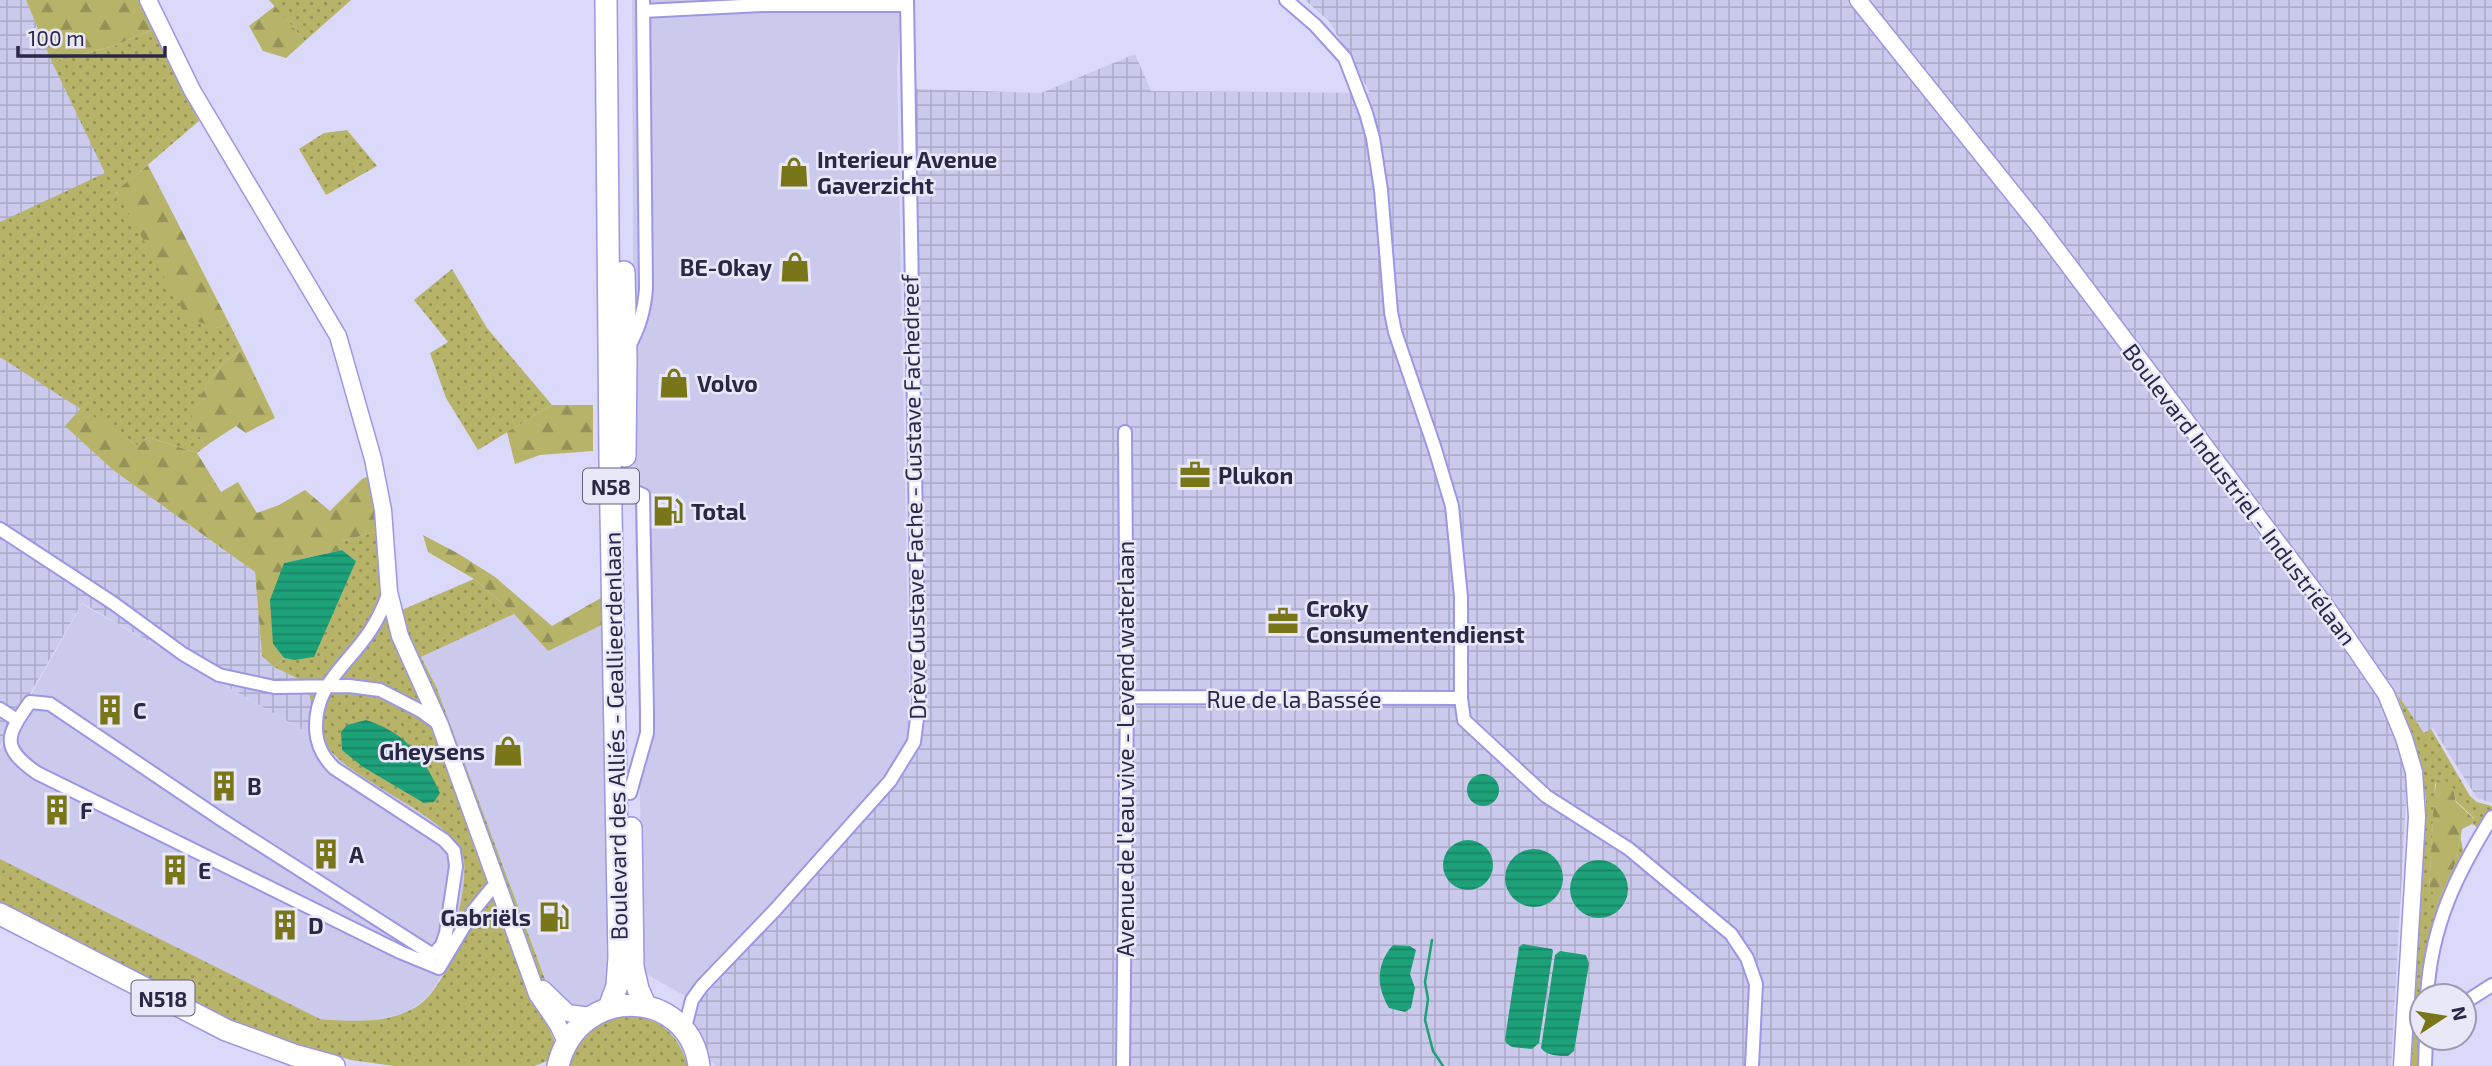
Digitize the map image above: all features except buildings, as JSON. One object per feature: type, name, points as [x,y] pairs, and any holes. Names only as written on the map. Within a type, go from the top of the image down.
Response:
[{"type":"highway","name":"Boulevard des Alliés - Geallieerdenlaan","points":[[600,1012],[617,986],[619,957],[610,458],[606,0]]},
{"type":"highway","name":"Boulevard des Alliés - Geallieerdenlaan","points":[[620,0],[633,967],[638,989],[656,1011]]},
{"type":"highway","name":"N518","points":[[0,914],[226,1030],[294,1055],[334,1066]]},
{"type":"highway","points":[[558,1066],[566,1042],[579,1024],[600,1012],[628,1004],[656,1011],[684,1031],[702,1063]]},
{"type":"main road","points":[[148,0],[192,90],[338,336],[378,485],[383,510],[389,592],[400,636],[440,726],[537,994],[566,1042]]},
{"type":"main road","name":"Boulevard Industriel - Industriélaan","points":[[1858,0],[2039,226],[2327,608],[2386,694],[2414,772],[2417,817],[2402,1066]]},
{"type":"main road","points":[[531,973],[559,1007],[568,1013],[600,1012]]},
{"type":"street","points":[[1286,0],[1315,25],[1345,58],[1373,138],[1395,332],[1452,506],[1462,609],[1461,698],[1464,720],[1546,796],[1629,849],[1740,945],[1756,984],[1752,1066]]},
{"type":"street","name":"Drève Gustave Fache - Gustave Fachedreef","points":[[626,351],[645,310],[643,5],[834,5],[907,2],[919,703],[914,742],[890,781],[698,992],[692,1000],[684,1031]]},
{"type":"street","name":"Avenue de l'eau vive - Levend waterlaan","points":[[1123,1066],[1127,697],[1125,432]]},
{"type":"street","points":[[0,529],[113,603],[183,654],[219,675],[274,687],[349,686],[380,690],[421,712],[440,726]]},
{"type":"street","points":[[389,592],[382,612],[369,634],[348,656],[320,696],[316,738],[324,758],[334,768],[444,840],[453,851],[456,866],[448,924],[442,944],[432,960]]},
{"type":"street","name":"Rue de la Bassée","points":[[1127,697],[1362,700],[1461,698]]},
{"type":"street","points":[[432,960],[400,952],[37,773],[18,760],[12,751],[9,737],[17,720],[30,702],[50,704],[432,960],[439,968],[482,900],[491,889],[499,888]]},
{"type":"street","points":[[0,709],[17,720]]},
{"type":"street","points":[[2428,982],[2430,958],[2439,923],[2468,858],[2492,817]]},
{"type":"street","name":"Drève Gustave Fache - Gustave Fachedreef","points":[[656,1011],[682,1006],[698,992]]},
{"type":"shaded area","points":[[0,0],[26,0],[56,70],[106,173],[113,470],[255,572],[262,656],[274,667],[307,683],[322,741],[82,603],[0,746]]},
{"type":"shaded area","points":[[632,0],[901,0],[897,70],[910,736],[892,767],[692,1000],[643,972],[634,452]]},
{"type":"shaded area","points":[[1305,0],[2492,0],[2492,803],[2477,798],[2433,728],[2425,733],[2431,760],[2406,770],[2391,1066],[716,1066],[709,1059],[691,1021],[701,1000],[900,779],[916,755],[922,738],[924,722],[915,89],[1041,93],[1135,54],[1151,91],[1370,93],[1329,21]]},
{"type":"shaded area","points":[[342,550],[356,561],[314,657],[294,660],[284,658],[273,644],[270,600],[284,563]]},
{"type":"shaded area","points":[[82,604],[322,741],[336,758],[430,819],[452,838],[461,850],[464,861],[464,940],[428,997],[406,1013],[380,1019],[354,1022],[320,1019],[0,859],[0,750]]},
{"type":"shaded area","points":[[514,614],[548,651],[606,623],[611,973],[604,999],[594,1006],[581,1009],[557,995],[545,979],[436,686],[421,657]]},
{"type":"shaded area","points":[[366,720],[403,739],[420,757],[440,793],[434,802],[424,803],[363,767],[342,750],[341,732],[347,725]]},
{"type":"shaded area","points":[[1483,774],[1494,779],[1499,790],[1494,801],[1483,806],[1472,801],[1467,790],[1472,779]]},
{"type":"shaded area","points":[[1468,840],[1486,847],[1493,865],[1486,883],[1468,890],[1450,883],[1443,865],[1450,847]]},
{"type":"shaded area","points":[[1534,849],[1550,854],[1558,862],[1563,878],[1558,894],[1550,902],[1534,907],[1518,902],[1510,894],[1505,878],[1510,862],[1518,854]]},
{"type":"shaded area","points":[[1599,860],[1615,865],[1623,873],[1628,889],[1623,905],[1615,913],[1599,918],[1583,913],[1575,905],[1570,889],[1575,873],[1583,865]]},
{"type":"shaded area","points":[[1523,944],[1553,951],[1539,1043],[1532,1049],[1512,1047],[1505,1039],[1519,947]]},
{"type":"shaded area","points":[[1393,945],[1410,946],[1416,950],[1410,974],[1415,988],[1411,1008],[1405,1012],[1389,1008],[1380,983],[1383,960]]},
{"type":"shaded area","points":[[1560,951],[1586,955],[1589,964],[1574,1051],[1568,1056],[1550,1054],[1541,1048],[1555,955]]},
{"type":"green space","points":[[26,0],[144,0],[154,29],[114,46],[52,62]]},
{"type":"green space","points":[[269,0],[351,0],[305,41]]},
{"type":"green space","points":[[275,6],[305,41],[286,58],[263,51],[249,26]]},
{"type":"green space","points":[[154,29],[199,121],[116,192],[217,328],[229,323],[242,349],[216,372],[199,399],[191,422],[207,445],[197,453],[148,437],[138,446],[0,357],[0,222],[105,173],[52,62],[114,46]]},
{"type":"green space","points":[[347,130],[377,166],[326,195],[299,149],[324,133]]},
{"type":"green space","points":[[148,165],[229,323],[217,328],[187,318],[116,191]]},
{"type":"green space","points":[[452,269],[487,328],[552,405],[478,450],[446,398],[430,353],[448,342],[414,300]]},
{"type":"green space","points":[[242,349],[275,418],[246,433],[236,426],[207,445],[204,444],[190,422],[194,410],[216,372]]},
{"type":"green space","points":[[552,405],[593,405],[593,451],[540,455],[515,464],[507,432]]},
{"type":"green space","points":[[81,408],[138,446],[148,437],[197,453],[221,492],[238,482],[257,513],[279,505],[305,490],[330,511],[362,479],[369,476],[379,531],[342,541],[342,550],[284,563],[273,644],[284,658],[274,667],[262,656],[255,572],[113,470],[65,426]]},
{"type":"green space","points":[[379,531],[390,615],[474,579],[514,614],[421,657],[436,686],[545,979],[557,995],[570,1005],[548,1025],[555,1043],[548,1061],[534,1066],[394,1066],[351,1060],[251,1031],[0,903],[0,859],[320,1019],[378,1020],[406,1012],[429,996],[464,940],[455,931],[464,870],[458,846],[444,830],[425,816],[338,758],[325,744],[319,731],[307,683],[274,667],[284,658],[294,660],[356,561],[342,550],[342,541]]},
{"type":"green space","points":[[423,535],[495,577],[552,626],[606,595],[606,623],[548,651],[514,614],[474,579],[428,552]]},
{"type":"green space","points":[[2397,694],[2424,733],[2431,729],[2470,796],[2477,802],[2492,806],[2492,812],[2484,825],[2477,827],[2472,824],[2474,818],[2456,801],[2453,788],[2438,780],[2435,785],[2429,891],[2433,891],[2437,905],[2455,864],[2460,835],[2463,850],[2426,982],[2416,982],[2426,801],[2419,757]]},
{"type":"green space","points":[[2437,780],[2447,781],[2453,788],[2456,802],[2474,819],[2472,824],[2462,829],[2455,864],[2437,905],[2431,904],[2433,892],[2429,891]]},
{"type":"green space","points":[[620,1016],[645,1018],[664,1028],[678,1044],[688,1066],[569,1066],[576,1047],[593,1028]]},
{"type":"green space","points":[[2412,1052],[2421,1052],[2421,1066],[2411,1066]]},
{"type":"waterway","points":[[1432,940],[1425,982],[1428,999],[1425,1020],[1433,1051],[1443,1066]]},
{"type":"place","name":"Interieur Avenue Gaverzicht","points":[[794,172]]},
{"type":"place","name":"BE-Okay","points":[[795,267]]},
{"type":"place","name":"Volvo","points":[[674,383]]},
{"type":"place","name":"Plukon","points":[[1195,475]]},
{"type":"place","name":"Total","points":[[668,511]]},
{"type":"place","name":"Croky Consumentendienst","points":[[1283,621]]},
{"type":"place","name":"C","points":[[110,710]]},
{"type":"place","name":"Gheysens","points":[[508,751]]},
{"type":"place","name":"B","points":[[224,786]]},
{"type":"place","name":"F","points":[[57,810]]},
{"type":"place","name":"A","points":[[326,854]]},
{"type":"place","name":"E","points":[[175,870]]},
{"type":"place","name":"Gabriëls","points":[[554,917]]},
{"type":"place","name":"D","points":[[285,925]]}]
